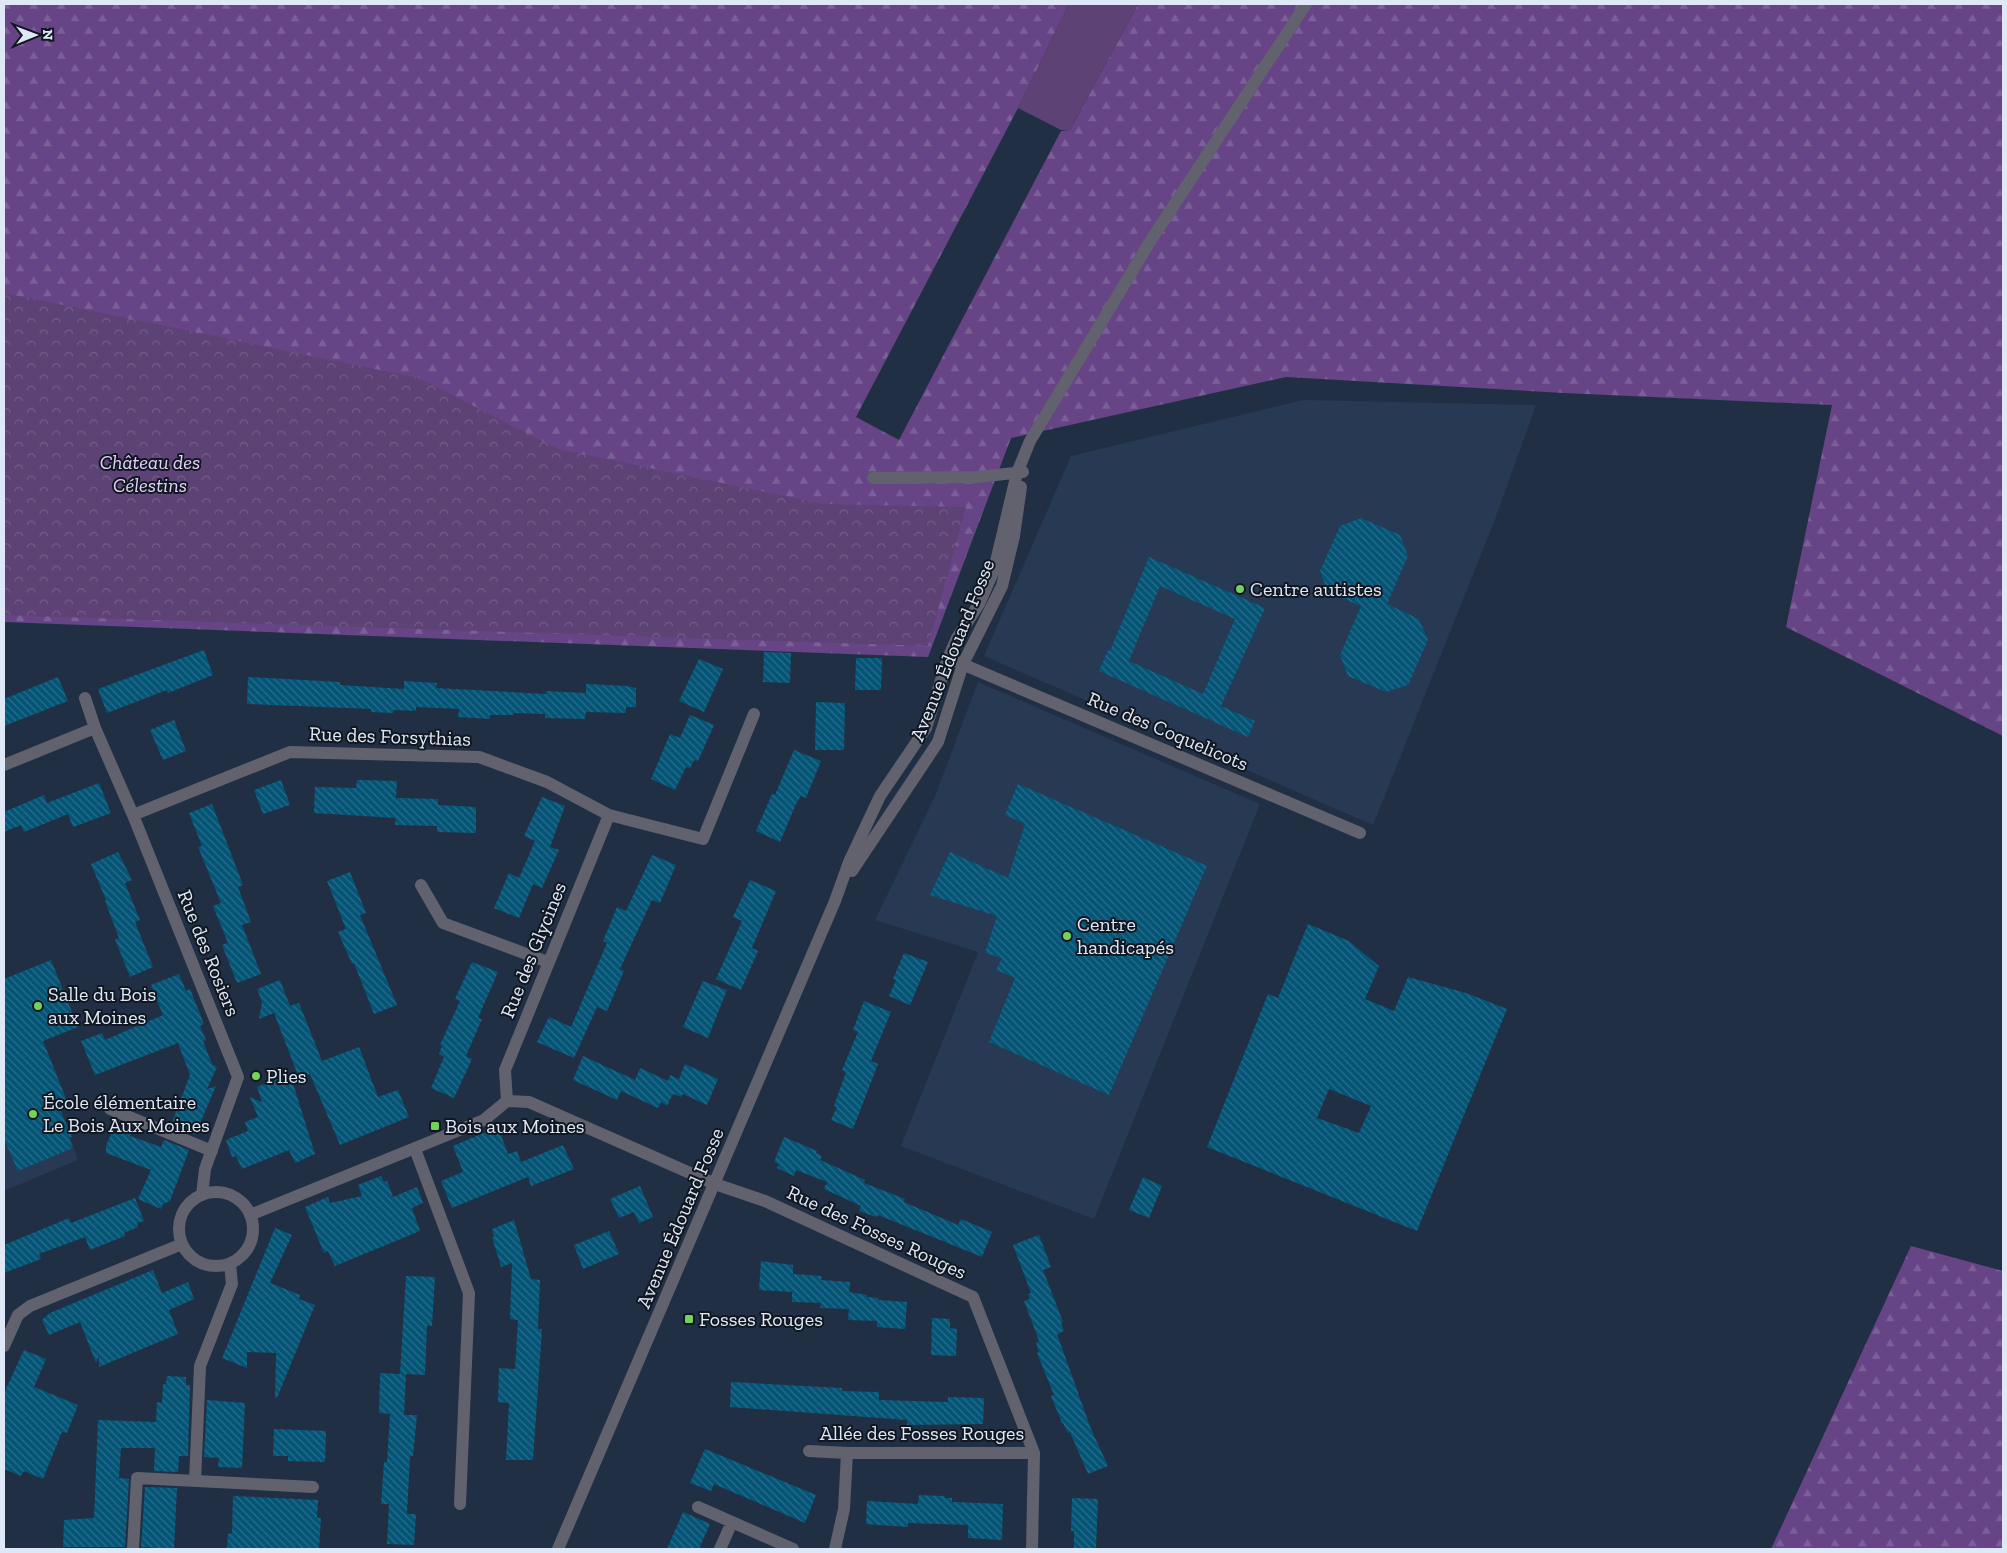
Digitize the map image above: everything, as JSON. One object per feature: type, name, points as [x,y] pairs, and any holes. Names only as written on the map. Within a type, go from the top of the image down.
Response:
[{"type":"street","name":"Avenue Édouard Fosse","points":[[558,1549],[835,901],[848,862],[880,796],[926,728],[957,638],[971,617],[994,570],[1030,441],[1056,394],[1151,240],[1306,4]]},
{"type":"street","name":"Avenue Édouard Fosse","points":[[835,901],[864,851],[938,742],[963,664],[1002,586],[1014,536],[1020,472]]},
{"type":"street","points":[[873,478],[978,476],[1020,472]]},
{"type":"street","points":[[971,617],[983,625]]},
{"type":"street","name":"Rue des Coquelicots","points":[[949,658],[1360,833]]},
{"type":"street","name":"Rue des Rosiers","points":[[85,698],[238,1077],[205,1169],[202,1195]]},
{"type":"street","name":"Rue des Forsythias","points":[[133,815],[290,752],[479,757],[547,782],[609,815],[703,838],[754,714]]},
{"type":"street","points":[[4,765],[96,728]]},
{"type":"street","name":"Rue des Glycines","points":[[507,1101],[505,1070],[609,815]]},
{"type":"street","points":[[421,885],[443,923],[548,962]]},
{"type":"street","points":[[250,1215],[484,1120],[507,1101]]},
{"type":"street","name":"Rue des Fosses Rouges","points":[[507,1101],[529,1102],[715,1184],[765,1201],[973,1297],[1034,1453],[1032,1549]]},
{"type":"street","points":[[110,1109],[212,1151]]},
{"type":"street","points":[[414,1149],[469,1293],[460,1504]]},
{"type":"street","points":[[224,1193],[244,1205],[250,1215],[252,1238],[240,1257],[230,1264],[208,1266],[197,1261],[182,1244],[180,1221],[192,1201],[202,1195],[224,1193]]},
{"type":"street","points":[[4,1346],[18,1315],[30,1306],[182,1244]]},
{"type":"street","points":[[195,1481],[200,1366],[232,1284],[230,1264]]},
{"type":"street","name":"Allée des Fosses Rouges","points":[[809,1451],[847,1453],[1034,1453]]},
{"type":"street","points":[[835,1549],[844,1509],[847,1453]]},
{"type":"street","points":[[133,1549],[137,1478],[313,1487]]},
{"type":"street","points":[[698,1507],[793,1549]]},
{"type":"street","points":[[720,1549],[732,1522]]},
{"type":"shaded area","name":"Centre autistes","points":[[1303,400],[1536,405],[1494,522],[1373,825],[984,656],[1071,456]]},
{"type":"shaded area","name":"Centre handicapés","points":[[978,682],[1260,804],[1094,1219],[901,1146],[978,952],[875,920],[936,794]]},
{"type":"shaded area","name":"École élémentaire Le Bois Aux Moines","points":[[4,1047],[11,1068],[43,1058],[78,1160],[4,1191]]},
{"type":"green space","points":[[4,4],[1069,4],[1018,108],[856,417],[899,440],[1061,131],[1070,130],[1138,4],[2003,4],[2003,736],[1786,627],[1832,405],[1564,393],[1286,377],[1011,438],[928,657],[4,622]]},
{"type":"green space","points":[[1069,4],[1138,4],[1070,130],[1061,130],[1018,108]]},
{"type":"green space","name":"Château des Célestins","points":[[4,293],[419,378],[558,449],[823,504],[966,507],[928,646],[4,615]]},
{"type":"green space","points":[[1911,1246],[2003,1271],[2003,1549],[1771,1549]]},
{"type":"building","points":[[1361,518],[1400,535],[1408,556],[1387,604],[1419,619],[1428,640],[1408,685],[1386,692],[1348,676],[1340,655],[1361,606],[1328,592],[1320,571],[1340,526]]},
{"type":"building","points":[[1149,557],[1265,608],[1221,706],[1255,721],[1248,737],[1099,671],[1108,650],[1110,651]],"holes":[[[1160,586],[1235,619],[1203,694],[1129,661]]]},
{"type":"building","points":[[204,650],[213,675],[168,693],[167,690],[107,713],[98,689]]},
{"type":"building","points":[[764,652],[791,653],[790,683],[763,682]]},
{"type":"building","points":[[856,658],[882,658],[881,690],[855,690]]},
{"type":"building","points":[[699,659],[723,669],[704,712],[679,701]]},
{"type":"building","points":[[58,677],[68,701],[4,726],[4,699]]},
{"type":"building","points":[[248,677],[340,682],[340,685],[404,689],[404,681],[437,683],[436,688],[546,694],[546,691],[586,693],[586,684],[627,686],[636,688],[636,707],[626,707],[626,713],[586,712],[585,719],[545,718],[545,714],[513,713],[513,715],[490,715],[490,719],[458,717],[459,709],[416,707],[416,711],[394,710],[393,713],[371,712],[371,709],[247,704]]},
{"type":"building","points":[[816,702],[845,703],[844,750],[815,750]]},
{"type":"building","points":[[690,715],[714,725],[698,761],[694,760],[690,768],[686,767],[675,790],[651,779],[670,734],[680,738]]},
{"type":"building","points":[[174,720],[186,751],[163,760],[150,730]]},
{"type":"building","points":[[794,750],[821,761],[806,798],[801,796],[796,804],[780,842],[756,831],[772,794],[775,795]]},
{"type":"building","points":[[281,780],[290,805],[263,814],[254,790]]},
{"type":"building","points":[[357,780],[397,781],[396,798],[438,799],[438,805],[476,807],[476,833],[437,832],[437,826],[395,825],[396,818],[314,813],[315,787],[356,788]]},
{"type":"building","points":[[99,783],[111,813],[73,827],[68,814],[24,832],[21,825],[4,832],[4,812],[44,795],[47,803]]},
{"type":"building","points":[[1018,784],[1207,866],[1109,1095],[989,1042],[1015,978],[996,970],[1002,958],[985,953],[997,916],[930,895],[950,852],[1008,878],[1025,824],[1005,815]]},
{"type":"building","points":[[542,797],[565,806],[550,847],[559,850],[542,888],[533,884],[519,918],[494,908],[509,873],[519,878],[535,841],[524,836]]},
{"type":"building","points":[[212,804],[243,885],[238,887],[251,922],[242,925],[261,974],[237,983],[222,945],[228,943],[213,906],[221,903],[198,847],[202,846],[189,813]]},
{"type":"building","points":[[118,852],[132,880],[125,883],[140,920],[135,922],[153,967],[130,977],[115,939],[119,938],[106,900],[91,864]]},
{"type":"building","points":[[652,855],[676,865],[660,903],[652,900],[620,969],[624,971],[607,1011],[597,1007],[574,1058],[537,1042],[549,1017],[571,1027],[607,943],[603,941],[617,907],[626,911]]},
{"type":"building","points":[[350,872],[366,913],[360,915],[397,1005],[374,1014],[354,963],[352,964],[338,932],[346,929],[327,881]]},
{"type":"building","points":[[750,880],[776,891],[752,948],[758,951],[741,990],[716,979],[742,921],[733,917]]},
{"type":"building","points":[[1308,924],[1349,941],[1379,966],[1365,999],[1394,1011],[1408,977],[1466,993],[1507,1009],[1417,1231],[1207,1147],[1268,994],[1278,998]],"holes":[[[1329,1089],[1371,1106],[1359,1133],[1317,1118]]]},
{"type":"building","points":[[904,953],[928,962],[910,1005],[889,996],[896,980],[893,979]]},
{"type":"building","points":[[51,960],[78,1027],[43,1041],[67,1101],[58,1105],[72,1137],[69,1138],[73,1148],[18,1171],[4,1139],[4,979]]},
{"type":"building","points":[[472,962],[498,972],[478,1018],[482,1019],[466,1056],[472,1059],[454,1098],[431,1088],[444,1057],[439,1054],[442,1046],[440,1045],[460,1001],[455,999]]},
{"type":"building","points":[[179,974],[186,991],[190,989],[204,1024],[200,1026],[206,1040],[203,1041],[212,1064],[217,1067],[207,1089],[216,1086],[195,1135],[171,1125],[190,1075],[178,1043],[95,1075],[81,1041],[102,1033],[105,1040],[163,1015],[151,985]]},
{"type":"building","points":[[280,980],[290,1006],[299,1003],[322,1061],[359,1047],[378,1097],[398,1090],[409,1117],[340,1145],[310,1074],[299,1078],[274,1013],[259,1019],[262,1002],[257,989]]},
{"type":"building","points":[[703,981],[727,990],[708,1038],[683,1027]]},
{"type":"building","points":[[864,1001],[891,1012],[871,1061],[878,1064],[853,1129],[831,1120],[837,1107],[834,1106],[846,1072],[842,1070],[858,1032],[853,1030]]},
{"type":"building","points":[[583,1056],[635,1080],[640,1068],[668,1081],[670,1075],[679,1079],[685,1064],[718,1079],[707,1105],[683,1094],[681,1097],[673,1094],[667,1106],[661,1102],[658,1108],[621,1091],[617,1100],[573,1080]]},
{"type":"building","points":[[290,1074],[315,1154],[295,1163],[289,1150],[242,1169],[236,1156],[232,1157],[226,1140],[248,1131],[245,1122],[258,1117],[250,1097],[262,1102],[257,1087]]},
{"type":"building","points":[[115,1124],[132,1131],[130,1136],[161,1147],[164,1140],[189,1150],[170,1201],[163,1204],[161,1209],[138,1199],[151,1170],[106,1153],[106,1146]]},
{"type":"building","points":[[498,1127],[508,1154],[517,1151],[521,1162],[563,1145],[574,1169],[531,1186],[528,1177],[452,1208],[441,1181],[463,1172],[453,1146]]},
{"type":"building","points":[[784,1137],[817,1151],[816,1153],[822,1156],[820,1160],[865,1180],[864,1183],[905,1199],[904,1202],[958,1225],[961,1219],[992,1232],[982,1257],[878,1215],[876,1217],[859,1211],[861,1206],[824,1189],[827,1182],[796,1170],[794,1176],[777,1168],[779,1164],[774,1162]]},
{"type":"building","points":[[381,1176],[384,1182],[387,1181],[393,1197],[417,1187],[423,1203],[412,1208],[420,1231],[335,1266],[328,1251],[324,1253],[305,1207],[328,1197],[330,1203],[362,1196],[358,1185]]},
{"type":"building","points":[[1143,1177],[1162,1186],[1149,1218],[1129,1210]]},
{"type":"building","points":[[640,1186],[653,1217],[639,1223],[634,1212],[619,1218],[610,1199]]},
{"type":"building","points":[[135,1198],[144,1221],[137,1223],[138,1227],[124,1233],[125,1236],[90,1250],[85,1237],[39,1254],[41,1259],[4,1273],[4,1245],[69,1218],[71,1223]]},
{"type":"building","points":[[514,1220],[531,1279],[540,1280],[538,1329],[542,1329],[533,1460],[506,1460],[509,1403],[498,1402],[499,1368],[515,1369],[518,1320],[510,1319],[512,1263],[501,1267],[492,1237],[494,1237],[492,1229]]},
{"type":"building","points":[[275,1228],[292,1235],[270,1283],[300,1295],[299,1299],[315,1305],[277,1398],[275,1398],[276,1353],[247,1352],[247,1368],[222,1358]]},
{"type":"building","points":[[609,1231],[619,1254],[583,1269],[574,1245]]},
{"type":"building","points":[[1039,1235],[1051,1267],[1043,1270],[1063,1322],[1061,1323],[1064,1331],[1057,1334],[1091,1429],[1108,1466],[1088,1474],[1070,1432],[1068,1433],[1062,1423],[1051,1396],[1054,1395],[1037,1353],[1039,1352],[1036,1343],[1039,1341],[1024,1301],[1030,1299],[1028,1294],[1031,1293],[1013,1245]]},
{"type":"building","points":[[761,1261],[793,1265],[793,1274],[822,1276],[821,1280],[850,1282],[849,1292],[878,1298],[878,1300],[907,1302],[905,1329],[877,1327],[877,1321],[848,1320],[849,1309],[820,1308],[821,1303],[792,1302],[792,1292],[759,1290]]},
{"type":"building","points":[[153,1270],[162,1293],[188,1282],[194,1299],[169,1310],[178,1334],[99,1367],[99,1356],[96,1363],[80,1322],[49,1335],[42,1320],[50,1313]]},
{"type":"building","points":[[406,1276],[435,1277],[432,1326],[427,1326],[425,1375],[406,1374],[404,1415],[417,1415],[413,1456],[410,1456],[407,1514],[416,1514],[414,1545],[387,1544],[389,1504],[381,1504],[384,1462],[387,1462],[390,1414],[379,1413],[380,1373],[400,1374]]},
{"type":"building","points":[[932,1318],[950,1319],[950,1328],[957,1329],[956,1356],[931,1355]]},
{"type":"building","points":[[24,1350],[46,1359],[34,1387],[78,1405],[67,1433],[62,1432],[43,1479],[24,1471],[21,1476],[4,1469],[4,1393]]},
{"type":"building","points":[[167,1376],[186,1377],[186,1385],[190,1385],[188,1456],[179,1456],[178,1472],[154,1471],[155,1448],[121,1448],[119,1478],[129,1479],[125,1547],[63,1547],[64,1520],[94,1518],[98,1420],[156,1422],[157,1402],[162,1403],[163,1384],[166,1384]]},
{"type":"building","points":[[731,1382],[879,1392],[879,1400],[948,1402],[948,1397],[984,1398],[983,1424],[907,1425],[907,1420],[730,1407]]},
{"type":"building","points":[[207,1400],[245,1403],[242,1468],[218,1467],[219,1458],[204,1457]]},
{"type":"building","points":[[274,1429],[326,1431],[325,1462],[288,1461],[288,1456],[273,1456]]},
{"type":"building","points":[[705,1449],[816,1495],[805,1523],[714,1484],[711,1491],[690,1483]]},
{"type":"building","points":[[145,1487],[177,1488],[174,1549],[141,1547]]},
{"type":"building","points":[[919,1495],[944,1496],[945,1498],[952,1498],[952,1502],[1003,1504],[1002,1540],[968,1538],[968,1525],[908,1523],[908,1527],[866,1524],[867,1501],[918,1504]]},
{"type":"building","points":[[233,1496],[318,1500],[317,1518],[321,1518],[319,1549],[227,1549],[228,1534],[232,1533]]},
{"type":"building","points":[[1072,1498],[1098,1499],[1096,1549],[1074,1549],[1074,1531],[1071,1531]]},
{"type":"building","points":[[683,1512],[710,1524],[699,1549],[667,1549]]},
{"type":"place","name":"Centre autistes","points":[[1240,589]]},
{"type":"place","name":"Centre handicapés","points":[[1067,936]]},
{"type":"place","name":"Salle du Bois aux Moines","points":[[38,1006]]},
{"type":"place","name":"Plies","points":[[256,1076]]},
{"type":"place","name":"École élémentaire Le Bois Aux Moines","points":[[33,1114]]},
{"type":"place","name":"Bois aux Moines","points":[[435,1126]]},
{"type":"place","name":"Fosses Rouges","points":[[689,1319]]}]
